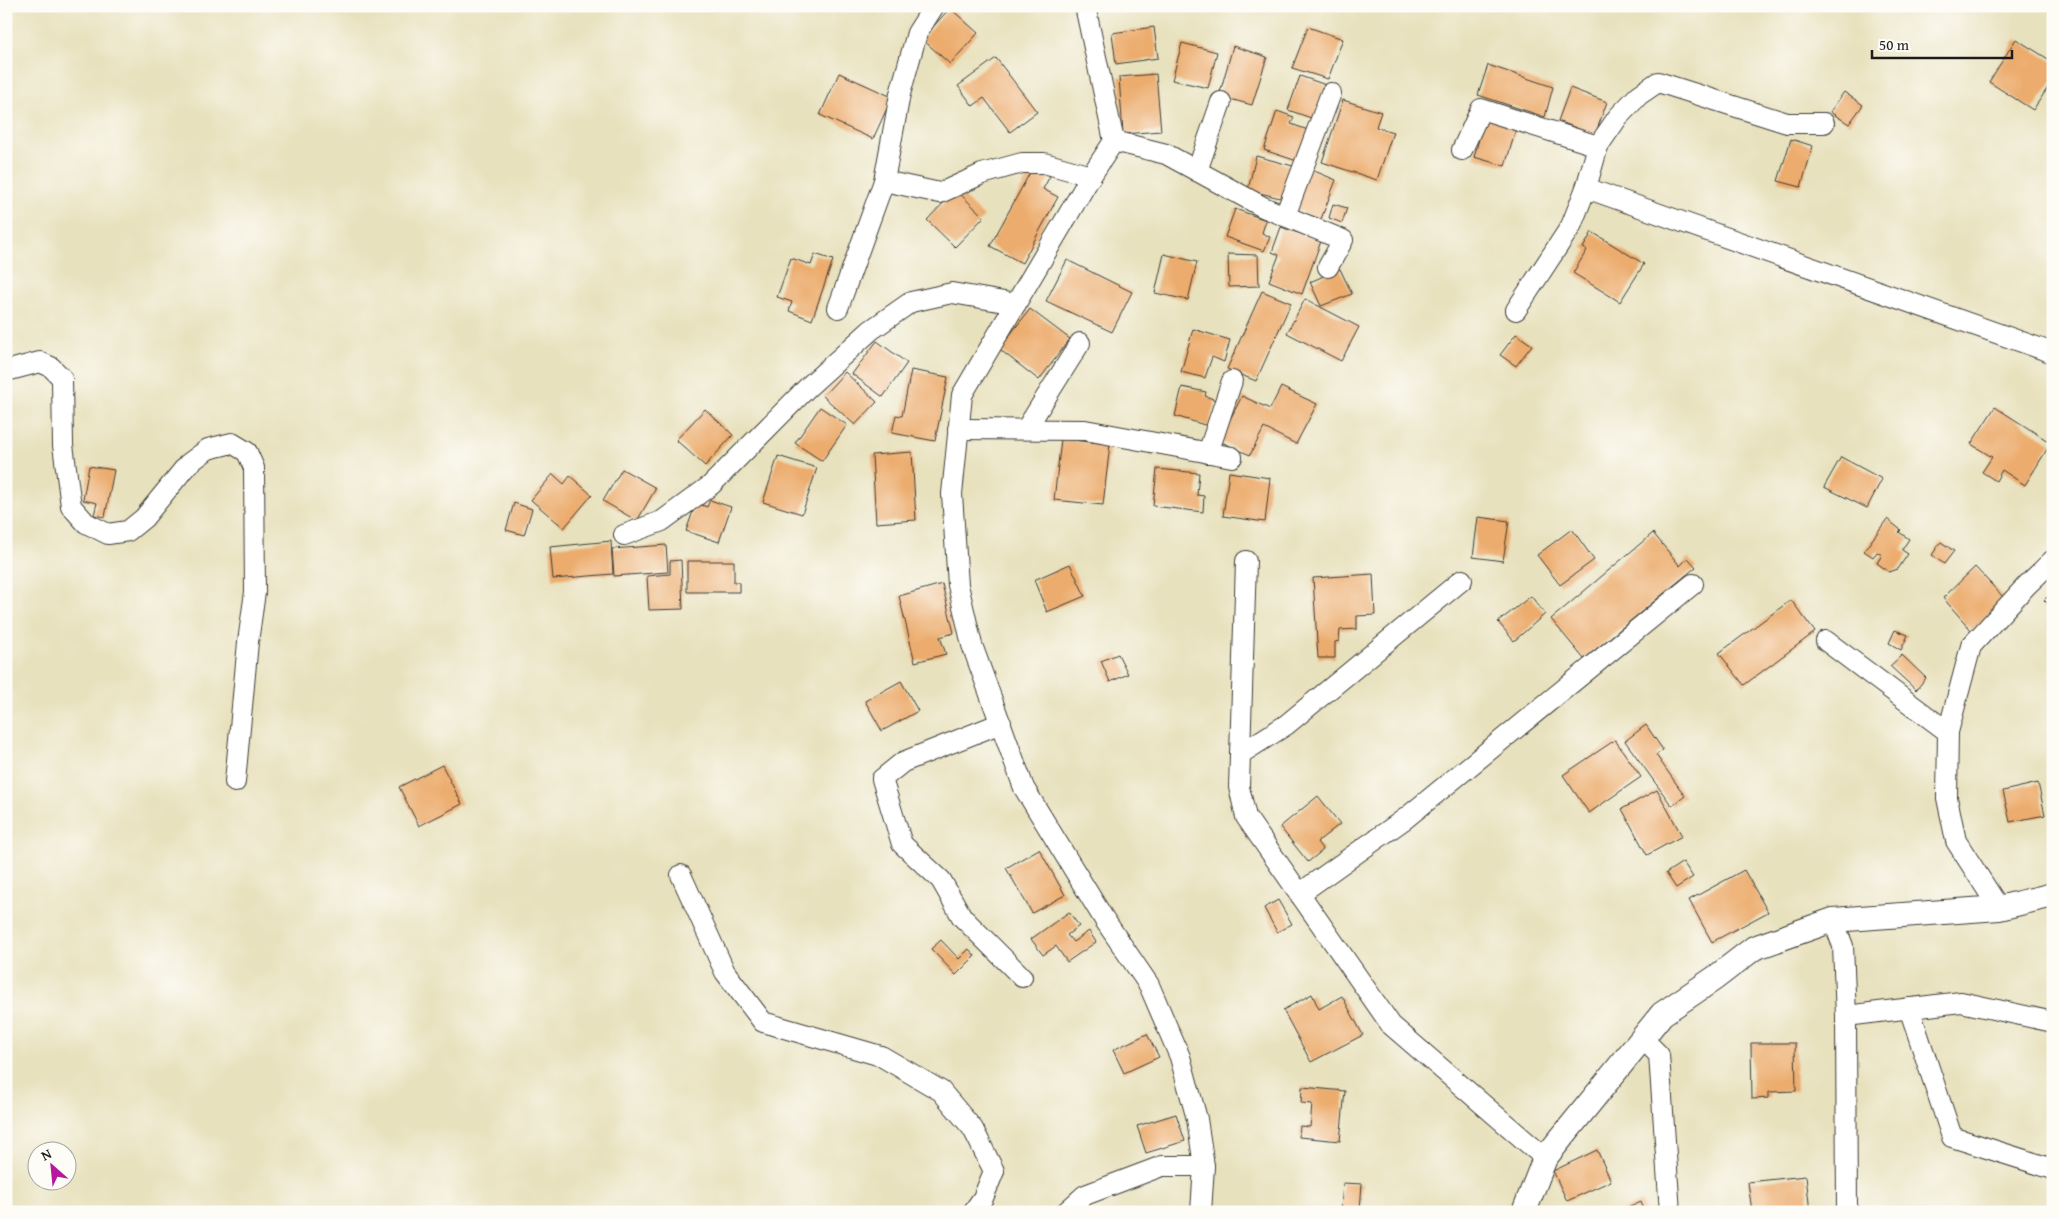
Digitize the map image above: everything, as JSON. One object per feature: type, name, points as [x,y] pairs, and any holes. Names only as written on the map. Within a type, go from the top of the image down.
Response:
[{"type":"street","points":[[838,308],[884,181],[900,94],[917,33],[934,6]]},
{"type":"street","points":[[1085,6],[1114,141],[1091,176],[962,395],[952,494],[958,585],[972,645],[1024,788],[1104,919],[1150,985],[1180,1057],[1198,1119],[1204,1166],[1201,1212]]},
{"type":"street","points":[[1516,310],[1571,226],[1586,188],[1598,146],[1618,117],[1639,95],[1658,82],[1787,123],[1824,123]]},
{"type":"street","points":[[1285,216],[1331,93]]},
{"type":"street","points":[[1197,171],[1221,102]]},
{"type":"street","points":[[1462,150],[1482,109],[1598,146]]},
{"type":"street","points":[[1114,141],[1166,154],[1263,207],[1343,240],[1328,267]]},
{"type":"street","points":[[884,181],[940,193],[982,174],[1022,163],[1044,163],[1091,176]]},
{"type":"street","points":[[1586,188],[2053,353]]},
{"type":"street","points":[[624,536],[662,521],[711,485],[808,387],[871,330],[911,302],[952,293],[1016,304]]},
{"type":"street","points":[[1026,429],[1080,343]]},
{"type":"street","points":[[6,371],[40,362],[51,368],[62,378],[63,444],[71,506],[86,523],[108,534],[128,530],[144,518],[188,464],[208,449],[232,443],[247,452],[254,468],[255,592],[248,642],[235,782]]},
{"type":"street","points":[[1208,453],[1232,381]]},
{"type":"street","points":[[958,429],[1085,430],[1232,457]]},
{"type":"street","points":[[1999,908],[1956,841],[1947,798],[1948,732],[1971,646],[2027,584],[2053,560]]},
{"type":"street","points":[[1246,561],[1239,787],[1246,817],[1391,1025],[1545,1158]]},
{"type":"street","points":[[1240,754],[1286,725],[1462,580]]},
{"type":"street","points":[[1299,894],[1406,818],[1693,584]]},
{"type":"street","points":[[1826,641],[1948,732]]},
{"type":"street","points":[[1001,723],[903,762],[882,778],[902,844],[941,880],[962,917],[1022,976]]},
{"type":"street","points":[[681,875],[726,972],[763,1022],[881,1056],[941,1091],[973,1129],[994,1171],[983,1198],[973,1212]]},
{"type":"street","points":[[1524,1212],[1545,1158],[1662,1014],[1715,978],[1754,948],[1833,920],[1999,908],[2053,895]]},
{"type":"street","points":[[1833,920],[1843,946],[1846,1016],[1847,1212]]},
{"type":"street","points":[[1846,1016],[1961,1002],[2053,1022]]},
{"type":"street","points":[[1909,1008],[1952,1137],[2053,1169]]},
{"type":"street","points":[[1642,1038],[1659,1055],[1670,1212]]},
{"type":"street","points":[[1066,1212],[1085,1195],[1162,1166],[1204,1166]]},
{"type":"building","points":[[950,8],[978,33],[950,64],[922,39]]},
{"type":"building","points":[[1154,27],[1158,58],[1116,64],[1112,33]]},
{"type":"building","points":[[1308,27],[1343,39],[1328,79],[1292,68]]},
{"type":"building","points":[[2016,39],[2053,62],[2053,80],[2033,110],[1989,82]]},
{"type":"building","points":[[1182,43],[1217,52],[1208,88],[1172,80]]},
{"type":"building","points":[[1233,46],[1267,57],[1252,105],[1219,96]]},
{"type":"building","points":[[996,58],[1037,112],[1010,132],[984,98],[973,106],[958,86]]},
{"type":"building","points":[[1488,65],[1553,87],[1545,117],[1478,95]]},
{"type":"building","points":[[839,73],[892,97],[873,139],[820,115]]},
{"type":"building","points":[[1156,74],[1161,131],[1123,134],[1119,77]]},
{"type":"building","points":[[1300,76],[1326,85],[1314,119],[1288,110]]},
{"type":"building","points":[[1570,88],[1607,102],[1595,135],[1558,121]]},
{"type":"building","points":[[1844,92],[1863,105],[1849,124],[1830,112]]},
{"type":"building","points":[[1343,100],[1381,112],[1376,127],[1393,132],[1377,180],[1322,162]]},
{"type":"building","points":[[1277,111],[1294,117],[1291,124],[1311,131],[1300,162],[1264,150]]},
{"type":"building","points":[[1485,118],[1517,126],[1505,166],[1474,157]]},
{"type":"building","points":[[1791,139],[1813,146],[1801,187],[1778,181]]},
{"type":"building","points":[[1256,156],[1293,166],[1284,199],[1248,190]]},
{"type":"building","points":[[1033,167],[1050,176],[1043,189],[1058,197],[1022,263],[990,246]]},
{"type":"building","points":[[1307,168],[1336,180],[1321,219],[1292,209]]},
{"type":"building","points":[[956,190],[984,217],[955,247],[927,220]]},
{"type":"building","points":[[1333,204],[1347,208],[1342,223],[1329,218]]},
{"type":"building","points":[[1235,209],[1266,220],[1262,233],[1270,237],[1264,251],[1225,237]]},
{"type":"building","points":[[1281,227],[1321,241],[1302,294],[1269,281],[1279,255],[1272,252]]},
{"type":"building","points":[[1592,232],[1644,264],[1620,302],[1573,273],[1587,250],[1583,248]]},
{"type":"building","points":[[815,254],[833,260],[812,320],[789,311],[792,302],[777,297],[791,258],[811,265]]},
{"type":"building","points":[[1164,254],[1197,262],[1188,300],[1155,293]]},
{"type":"building","points":[[1228,254],[1258,255],[1259,286],[1229,287]]},
{"type":"building","points":[[1067,260],[1132,292],[1112,332],[1046,301]]},
{"type":"building","points":[[1340,269],[1352,294],[1321,306],[1310,282]]},
{"type":"building","points":[[1262,291],[1291,303],[1256,381],[1227,369]]},
{"type":"building","points":[[1305,299],[1359,327],[1341,361],[1287,333]]},
{"type":"building","points":[[1030,309],[1070,339],[1039,380],[999,349]]},
{"type":"building","points":[[1193,329],[1230,340],[1224,362],[1212,357],[1205,378],[1181,372]]},
{"type":"building","points":[[1516,334],[1532,345],[1516,366],[1500,355]]},
{"type":"building","points":[[877,341],[907,363],[883,397],[852,374]]},
{"type":"building","points":[[911,370],[948,377],[935,441],[892,433],[896,415],[902,416]]},
{"type":"building","points":[[845,372],[877,402],[855,425],[823,396]]},
{"type":"building","points":[[1182,387],[1206,392],[1205,396],[1216,400],[1208,426],[1175,416]]},
{"type":"building","points":[[1281,387],[1317,404],[1296,444],[1264,428],[1250,455],[1219,441],[1242,396],[1270,409]]},
{"type":"building","points":[[820,407],[847,425],[822,461],[795,443]]},
{"type":"building","points":[[1995,407],[2051,443],[2025,485],[2002,470],[1996,481],[1982,472],[1992,457],[1971,444]]},
{"type":"building","points":[[705,409],[733,435],[705,466],[676,440]]},
{"type":"building","points":[[1061,439],[1110,444],[1103,505],[1054,500]]},
{"type":"building","points":[[912,452],[916,520],[876,523],[872,455]]},
{"type":"building","points":[[778,456],[817,468],[802,514],[763,502]]},
{"type":"building","points":[[1841,457],[1882,479],[1867,508],[1824,487]]},
{"type":"building","points":[[89,466],[114,470],[105,517],[94,515],[97,503],[83,500]]},
{"type":"building","points":[[622,469],[656,488],[637,521],[603,501]]},
{"type":"building","points":[[1157,469],[1199,473],[1197,495],[1204,496],[1203,512],[1153,506]]},
{"type":"building","points":[[1229,472],[1270,478],[1265,522],[1223,516]]},
{"type":"building","points":[[553,474],[564,484],[570,476],[592,495],[564,528],[531,500]]},
{"type":"building","points":[[710,500],[731,507],[719,542],[686,531],[696,503],[707,507]]},
{"type":"building","points":[[514,503],[532,509],[524,535],[506,530]]},
{"type":"building","points":[[1478,517],[1509,521],[1503,561],[1473,557]]},
{"type":"building","points":[[1887,519],[1901,530],[1899,532],[1909,539],[1902,550],[1908,554],[1898,569],[1889,572],[1877,563],[1882,555],[1877,552],[1873,557],[1864,551]]},
{"type":"building","points":[[1572,529],[1594,560],[1560,585],[1537,555]]},
{"type":"building","points":[[1653,533],[1680,566],[1688,558],[1696,567],[1584,659],[1551,619]]},
{"type":"building","points":[[611,541],[613,574],[553,579],[550,547]]},
{"type":"building","points":[[1941,542],[1954,551],[1944,564],[1932,555]]},
{"type":"building","points":[[666,545],[668,572],[614,576],[612,549]]},
{"type":"building","points":[[681,560],[683,609],[649,610],[647,576],[670,574],[670,561]]},
{"type":"building","points":[[687,561],[734,561],[734,582],[739,582],[739,592],[687,592]]},
{"type":"building","points":[[1070,564],[1085,596],[1047,612],[1034,580]]},
{"type":"building","points":[[1975,567],[2005,599],[1972,631],[1943,598]]},
{"type":"building","points":[[1373,574],[1375,615],[1357,616],[1357,629],[1340,630],[1339,641],[1335,642],[1335,658],[1318,658],[1313,578]]},
{"type":"building","points":[[942,584],[954,633],[940,637],[946,654],[915,662],[899,596]]},
{"type":"building","points":[[2053,591],[2053,609],[2044,600]]},
{"type":"building","points":[[1531,596],[1545,614],[1514,641],[1498,622]]},
{"type":"building","points":[[1791,600],[1815,632],[1744,685],[1719,653]]},
{"type":"building","points":[[1895,630],[1908,635],[1901,650],[1889,643]]},
{"type":"building","points":[[1118,654],[1128,674],[1110,682],[1101,661]]},
{"type":"building","points":[[1902,655],[1926,678],[1916,690],[1890,666]]},
{"type":"building","points":[[901,681],[918,711],[882,731],[865,701]]},
{"type":"building","points":[[1646,725],[1663,750],[1656,755],[1685,796],[1672,806],[1625,741]]},
{"type":"building","points":[[1615,740],[1641,777],[1589,813],[1563,775]]},
{"type":"building","points":[[442,765],[462,804],[419,826],[399,787]]},
{"type":"building","points":[[2038,783],[2045,815],[2010,822],[2003,791]]},
{"type":"building","points":[[1657,790],[1682,836],[1647,855],[1622,809]]},
{"type":"building","points":[[1318,796],[1340,824],[1317,842],[1323,850],[1308,862],[1280,827]]},
{"type":"building","points":[[1039,849],[1065,895],[1032,913],[1006,868]]},
{"type":"building","points":[[1683,862],[1693,877],[1676,888],[1666,873]]},
{"type":"building","points":[[1744,870],[1768,912],[1712,942],[1689,900]]},
{"type":"building","points":[[1278,900],[1292,924],[1277,932],[1264,908]]},
{"type":"building","points":[[1069,912],[1079,926],[1067,935],[1073,942],[1089,931],[1096,942],[1067,962],[1056,946],[1043,955],[1031,939]]},
{"type":"building","points":[[941,940],[959,959],[969,949],[975,956],[956,975],[931,949]]},
{"type":"building","points":[[1312,994],[1319,1009],[1342,996],[1363,1035],[1311,1062],[1283,1010]]},
{"type":"building","points":[[1147,1034],[1159,1057],[1124,1073],[1113,1050]]},
{"type":"building","points":[[1751,1043],[1795,1043],[1796,1091],[1769,1092],[1769,1098],[1752,1099]]},
{"type":"building","points":[[1302,1087],[1345,1091],[1340,1141],[1299,1137],[1300,1126],[1310,1127],[1312,1104],[1301,1103]]},
{"type":"building","points":[[1176,1114],[1185,1141],[1146,1153],[1137,1126]]},
{"type":"building","points":[[1597,1150],[1611,1181],[1567,1201],[1553,1171]]},
{"type":"building","points":[[1806,1176],[1810,1212],[1752,1212],[1748,1182]]},
{"type":"building","points":[[1343,1183],[1362,1184],[1360,1210],[1341,1209]]},
{"type":"building","points":[[1641,1202],[1645,1212],[1619,1212]]}]
